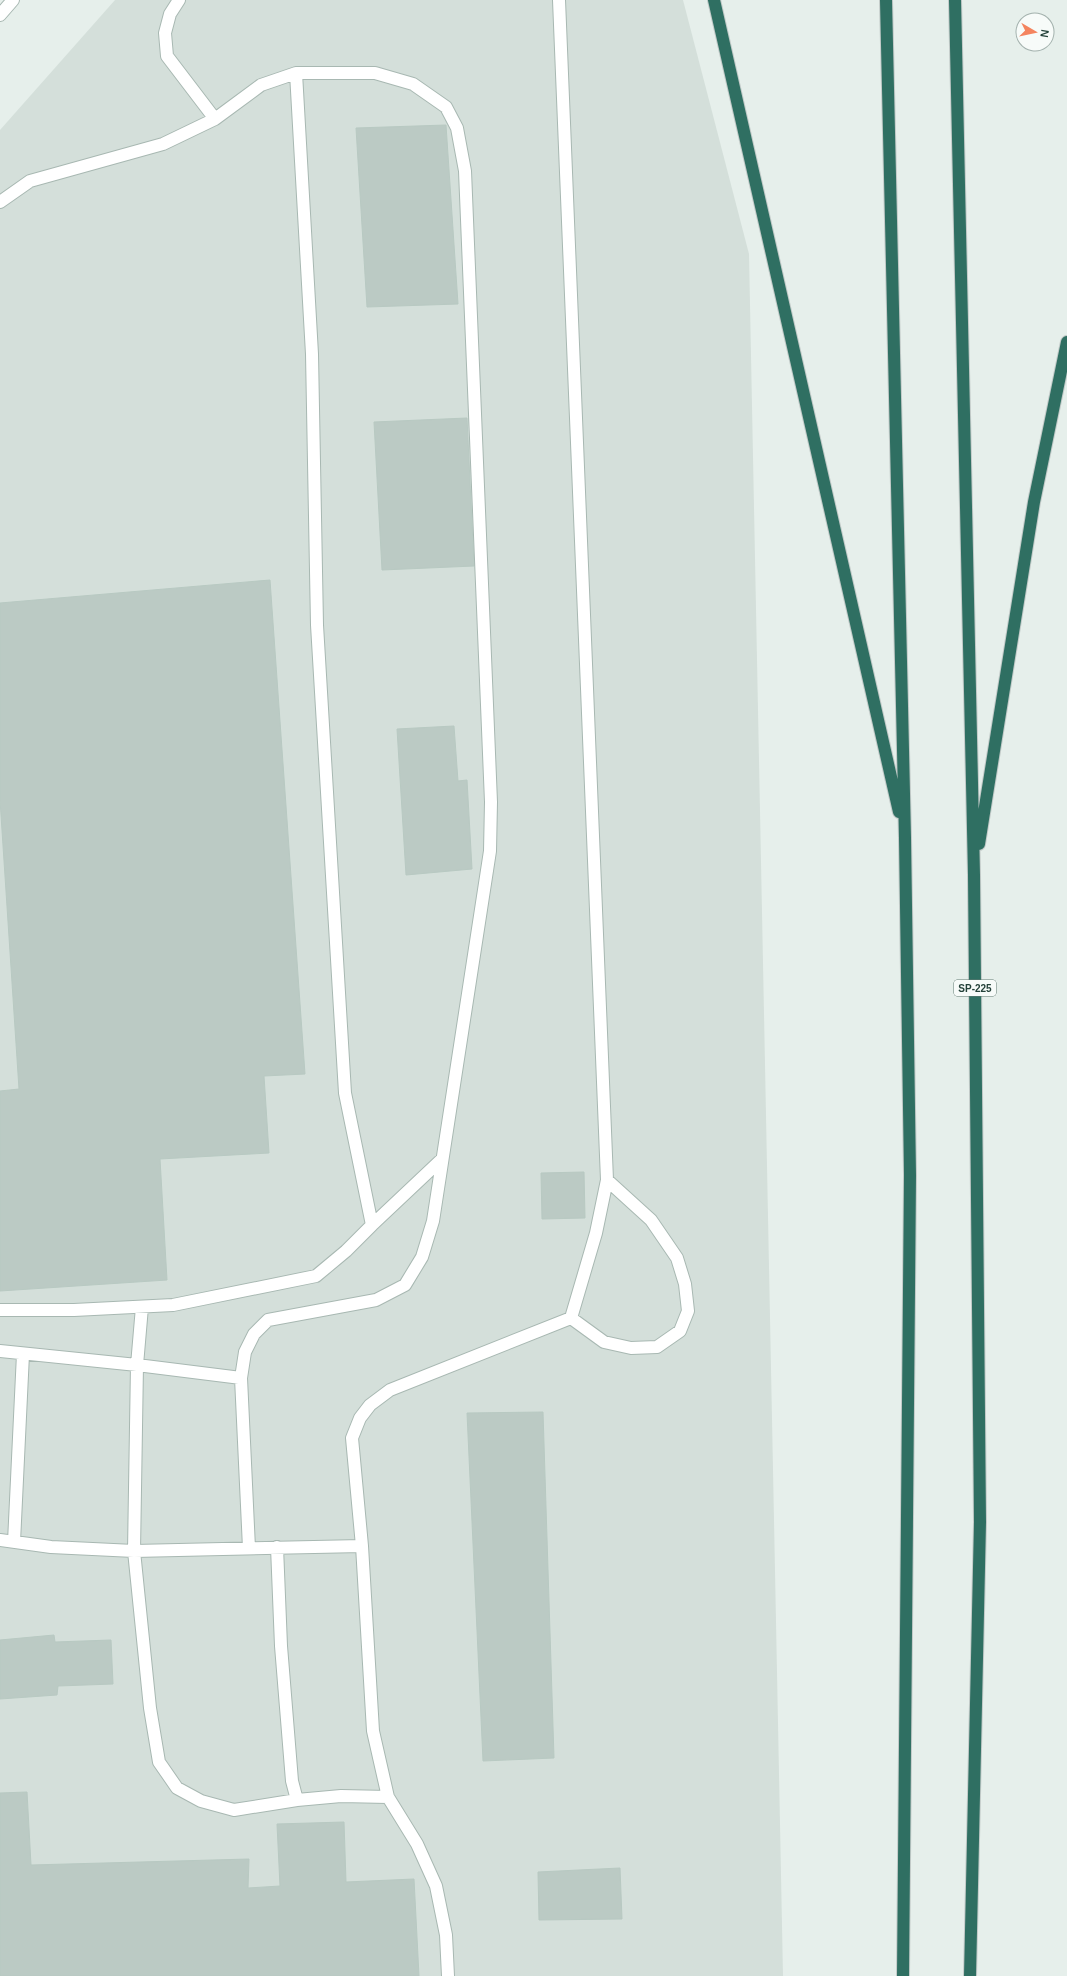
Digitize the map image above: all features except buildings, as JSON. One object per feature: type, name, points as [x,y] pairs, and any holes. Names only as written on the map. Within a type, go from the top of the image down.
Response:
[{"type":"highway","points":[[714,0],[905,838]]},
{"type":"highway","points":[[886,0],[905,838],[910,1183],[904,1976]]},
{"type":"highway","name":"SP-225","points":[[955,0],[974,875],[980,1522],[970,1976]]},
{"type":"highway","points":[[974,875],[1034,502],[1067,342]]},
{"type":"street","points":[[0,16],[13,0]]},
{"type":"street","points":[[179,0],[170,14],[165,33],[167,56],[215,119]]},
{"type":"street","points":[[559,0],[607,1180],[596,1233],[571,1318]]},
{"type":"street","points":[[296,73],[312,354],[317,625],[345,1093],[372,1225]]},
{"type":"street","points":[[0,202],[30,181],[163,144],[215,119],[261,85],[296,73],[375,73],[413,84],[446,107],[457,128],[465,170],[491,802],[490,852],[442,1159],[431,1228],[422,1257],[405,1285],[376,1300],[268,1320],[254,1334],[245,1352],[241,1378],[249,1548]]},
{"type":"street","points":[[0,1310],[74,1310],[173,1305],[316,1276],[346,1251],[442,1159]]},
{"type":"street","points":[[571,1318],[604,1342],[631,1348],[657,1347],[680,1331],[688,1311],[685,1284],[677,1258],[651,1220],[607,1180]]},
{"type":"street","points":[[142,1307],[137,1365],[134,1551],[150,1708],[159,1762],[177,1788],[201,1801],[234,1810],[297,1800],[341,1796],[388,1797]]},
{"type":"street","points":[[448,1976],[446,1935],[436,1886],[417,1844],[388,1797],[373,1731],[362,1546],[352,1438],[360,1418],[370,1405],[390,1390],[571,1318]]},
{"type":"street","points":[[0,1351],[137,1365],[241,1378]]},
{"type":"street","points":[[14,1542],[23,1354]]},
{"type":"street","points":[[0,1540],[51,1547],[134,1551],[362,1546]]},
{"type":"street","points":[[278,1547],[281,1646],[292,1781],[297,1800]]},
{"type":"shaded area","points":[[115,0],[683,0],[749,254],[783,1976],[0,1976],[0,130]]}]
